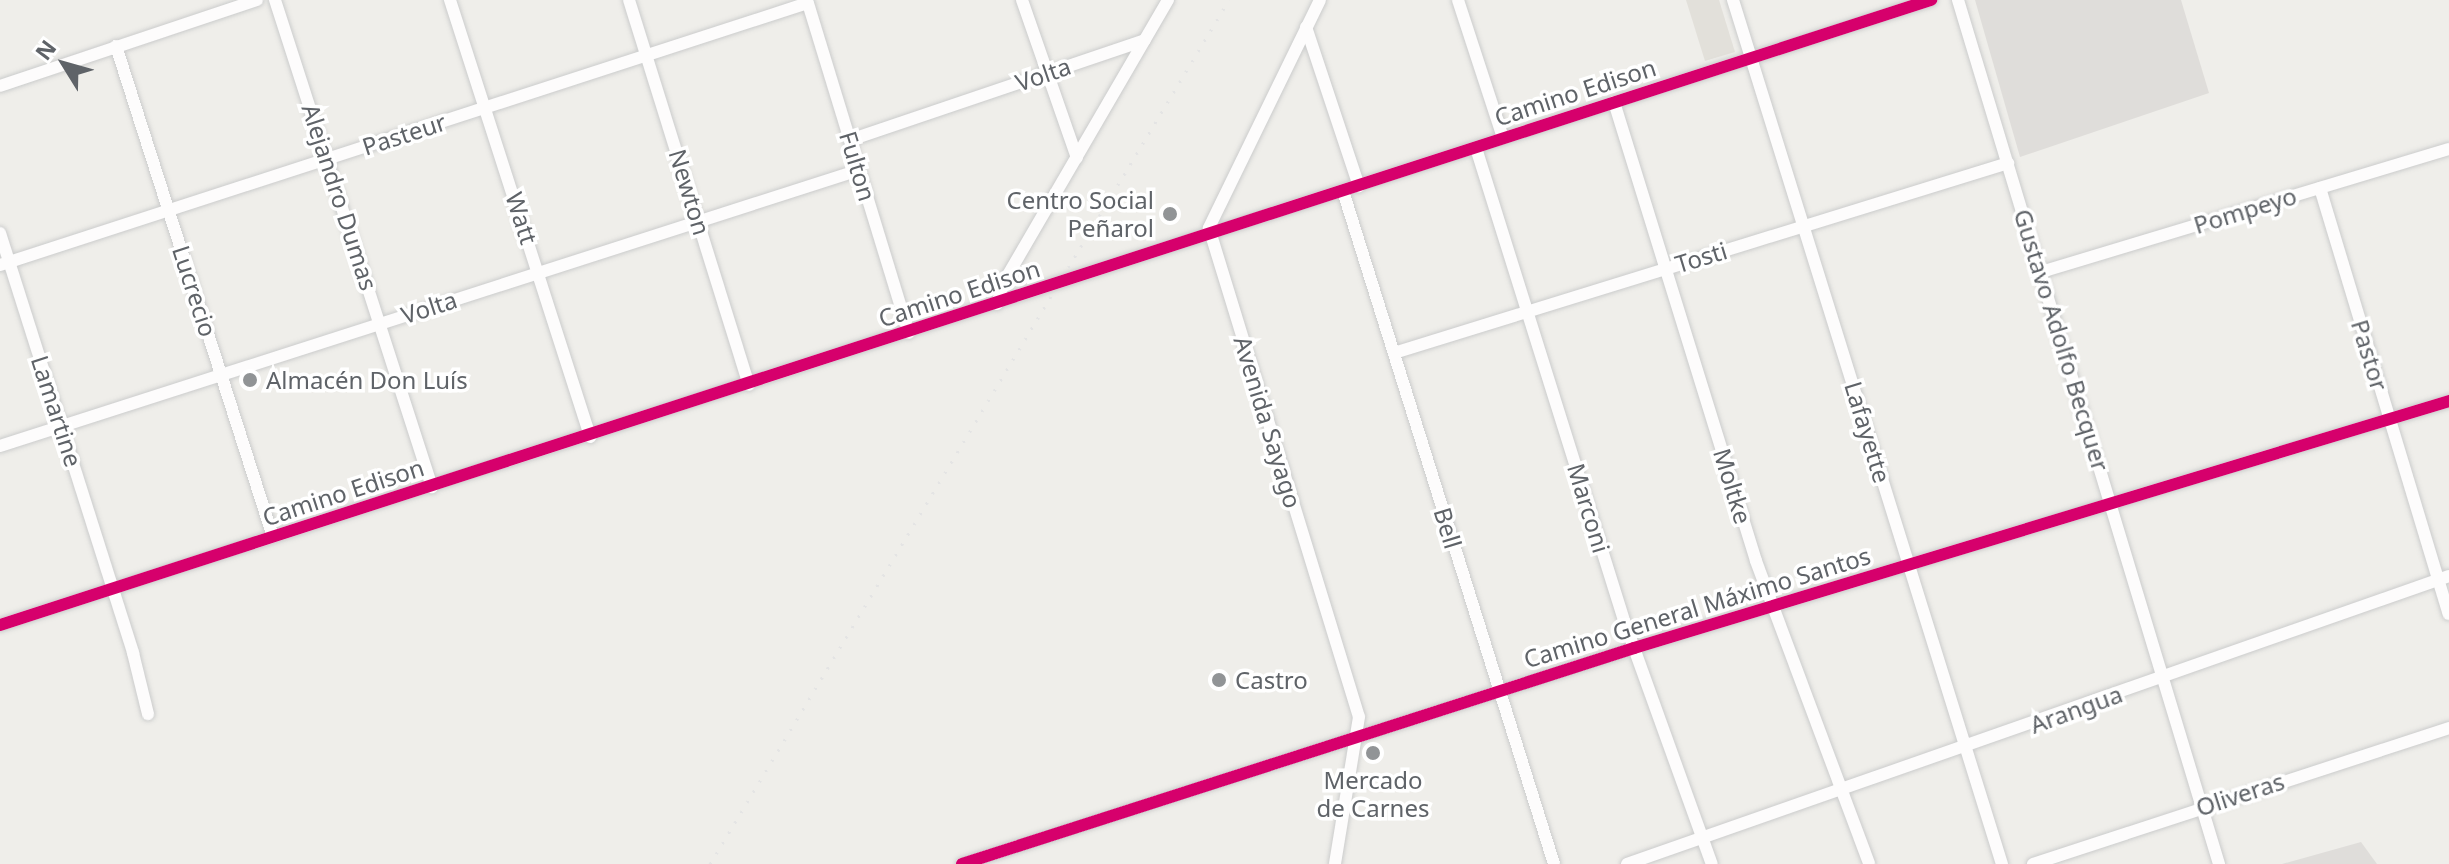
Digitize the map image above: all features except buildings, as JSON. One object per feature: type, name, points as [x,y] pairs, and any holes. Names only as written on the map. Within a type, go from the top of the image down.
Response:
[{"type":"street","points":[[0,86],[257,0]]},
{"type":"street","name":"Alejandro Dumas","points":[[275,0],[432,487]]},
{"type":"street","name":"Watt","points":[[450,0],[487,107],[590,437]]},
{"type":"street","name":"Newton","points":[[629,0],[749,385]]},
{"type":"street","points":[[1022,0],[1077,158]]},
{"type":"street","points":[[997,304],[1005,280],[1168,0]]},
{"type":"street","points":[[1209,234],[1209,223],[1320,0]]},
{"type":"street","points":[[1458,0],[1503,138]]},
{"type":"street","name":"Lafayette","points":[[1733,0],[2002,864]]},
{"type":"street","name":"Camino Edison","points":[[0,625],[590,437],[1931,0]]},
{"type":"street","name":"Gustavo Adolfo Becquer","points":[[1958,0],[2219,864]]},
{"type":"street","name":"Pasteur","points":[[5,264],[807,2]]},
{"type":"street","name":"Fulton","points":[[807,2],[909,333]]},
{"type":"street","points":[[1306,27],[1359,186]]},
{"type":"street","name":"Volta","points":[[850,140],[1145,40]]},
{"type":"street","name":"Lucrecio","points":[[116,46],[273,537]]},
{"type":"street","name":"Moltke","points":[[1614,102],[1772,606],[1869,864]]},
{"type":"street","name":"Marconi","points":[[1476,148],[1634,648],[1712,864]]},
{"type":"street","name":"Pompeyo","points":[[2041,272],[2449,149]]},
{"type":"street","name":"Tosti","points":[[1394,353],[2008,163]]},
{"type":"street","name":"Volta","points":[[0,446],[222,372],[859,170]]},
{"type":"street","name":"Pastor","points":[[2320,188],[2390,419],[2444,578],[2449,614]]},
{"type":"street","name":"Bell","points":[[1343,191],[1554,864]]},
{"type":"street","name":"Lamartine","points":[[0,233],[5,264],[113,588],[148,714]]},
{"type":"street","name":"Avenida Sayago","points":[[1209,234],[1359,717],[1360,734],[1335,864]]},
{"type":"street","name":"Camino General Máximo Santos","points":[[962,864],[1499,690],[2449,401]]},
{"type":"street","name":"Arangua","points":[[1627,864],[1968,748],[2444,578]]},
{"type":"street","name":"Oliveras","points":[[2033,864],[2201,805],[2449,728]]},
{"type":"shaded area","points":[[1686,0],[1719,0],[1735,52],[1705,61]]},
{"type":"shaded area","points":[[1975,0],[2181,0],[2209,93],[2020,157]]},
{"type":"shaded area","points":[[2361,842],[2377,864],[2282,864]]},
{"type":"railway","points":[[710,864],[1229,0]]},
{"type":"cycle path","points":[[0,625],[1931,0]]},
{"type":"cycle path","points":[[962,864],[1634,648],[2449,401]]},
{"type":"place","name":"Centro Social Peñarol","points":[[1170,214]]},
{"type":"place","name":"Almacén Don Luís","points":[[250,380]]},
{"type":"place","name":"Castro","points":[[1219,680]]},
{"type":"place","name":"Mercado de Carnes","points":[[1373,753]]}]
